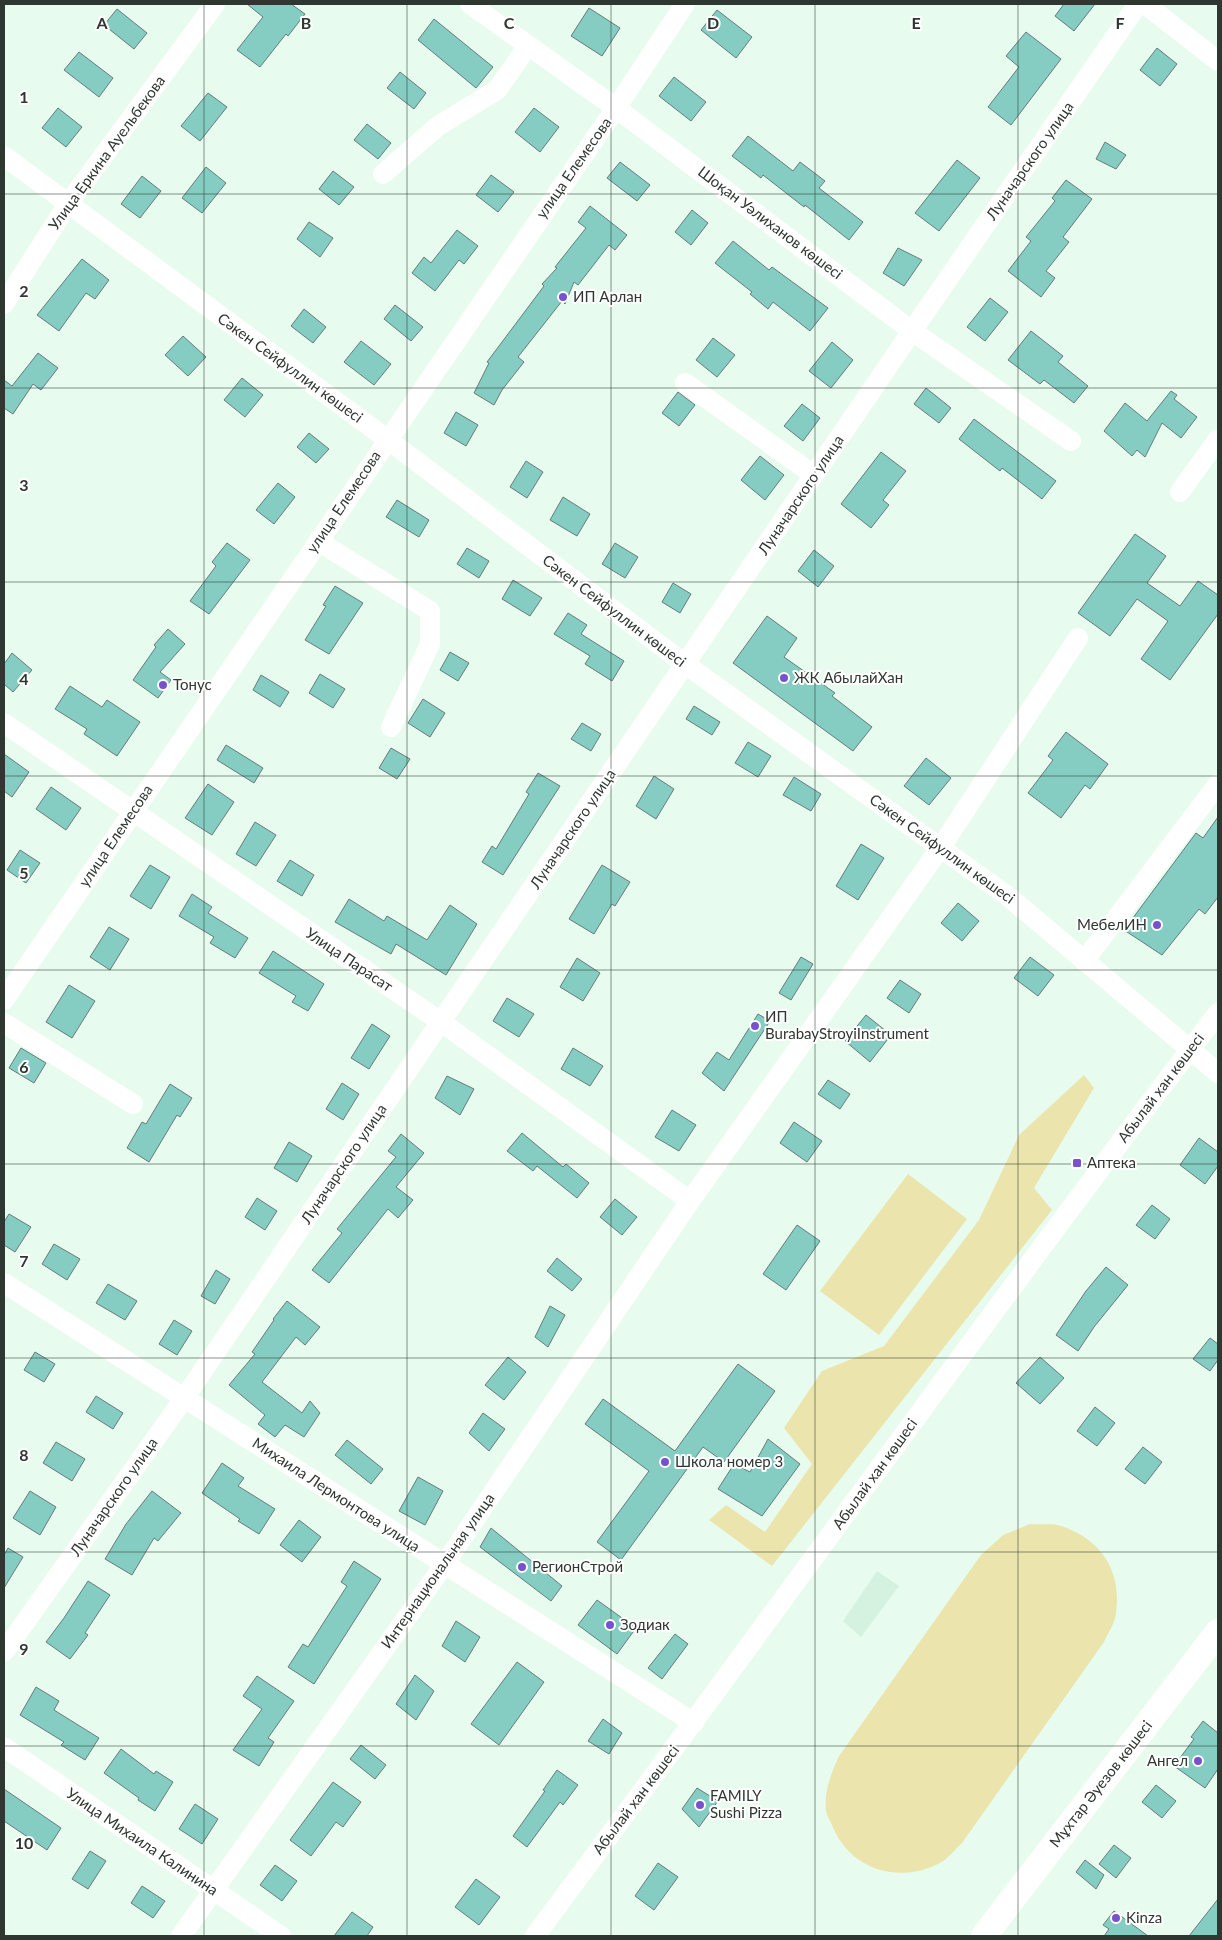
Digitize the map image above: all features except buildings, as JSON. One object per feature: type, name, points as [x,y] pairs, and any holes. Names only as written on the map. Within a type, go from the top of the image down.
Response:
[{"type":"main road","name":"Мұхтар Әуезов көшесі","points":[[989,1934],[1218,1632]]},
{"type":"street","name":"Улица Еркина Ауельбекова","points":[[4,304],[68,204],[214,4]]},
{"type":"street","name":"Шоқан Уәлиханов көшесі","points":[[470,4],[616,108],[912,331],[1071,441]]},
{"type":"street","name":"улица Елемесова","points":[[4,1000],[387,439],[616,108],[685,4]]},
{"type":"street","name":"Луначарского улица","points":[[4,1652],[185,1398],[912,331],[1138,4]]},
{"type":"street","points":[[1145,4],[1218,61]]},
{"type":"street","points":[[383,174],[438,126],[497,90],[528,46]]},
{"type":"street","name":"Сәкен Сейфуллин көшесі","points":[[4,156],[387,439],[685,664],[1009,897],[1218,1073]]},
{"type":"street","points":[[685,383],[814,475]]},
{"type":"street","points":[[1180,492],[1218,439]]},
{"type":"street","points":[[318,541],[430,611],[430,644],[391,727]]},
{"type":"street","name":"Интернациональная улица","points":[[181,1936],[444,1565],[690,1201],[941,847],[1078,638]]},
{"type":"street","name":"Улица Парасат","points":[[4,723],[441,1022],[690,1201]]},
{"type":"street","points":[[1084,961],[1218,784]]},
{"type":"street","name":"Абылай хан көшесі","points":[[535,1936],[694,1723],[941,1382],[1218,1013]]},
{"type":"street","points":[[4,1023],[133,1104]]},
{"type":"street","name":"Михаила Лермонтова улица","points":[[4,1282],[444,1565],[694,1723]]},
{"type":"street","name":"Улица Михаила Калинина","points":[[4,1747],[281,1936]]},
{"type":"shaded area","points":[[1084,1075],[1094,1088],[1034,1188],[1052,1210],[772,1566],[709,1520],[726,1505],[765,1532],[812,1464],[784,1428],[822,1371],[884,1346],[979,1220],[1019,1135]]},
{"type":"shaded area","points":[[908,1174],[967,1219],[879,1335],[820,1291]]},
{"type":"shaded area","points":[[1030,1524],[1061,1526],[1087,1539],[1098,1548],[1112,1570],[1116,1584],[1115,1617],[1111,1628],[1104,1642],[962,1843],[940,1863],[924,1869],[908,1873],[877,1869],[850,1853],[840,1840],[826,1811],[827,1789],[839,1756],[981,1555],[1003,1535]]},
{"type":"shaded area","points":[[877,1571],[899,1586],[861,1637],[843,1621]]},
{"type":"place","name":"ИП Арлан","points":[[563,297]]},
{"type":"place","name":"ЖК АбылайХан","points":[[784,678]]},
{"type":"place","name":"Тонус","points":[[163,685]]},
{"type":"place","name":"МебелИН","points":[[1157,925]]},
{"type":"place","name":"ИП BurabayStroyiInstrument","points":[[755,1026]]},
{"type":"place","name":"Аптека","points":[[1077,1163]]},
{"type":"place","name":"Школа номер 3","points":[[665,1462]]},
{"type":"place","name":"РегионСтрой","points":[[522,1567]]},
{"type":"place","name":"Зодиак","points":[[610,1625]]},
{"type":"place","name":"Ангел","points":[[1198,1761]]},
{"type":"place","name":"FAMILY Sushi Pizza","points":[[700,1805]]},
{"type":"place","name":"Kinza","points":[[1116,1918]]}]
